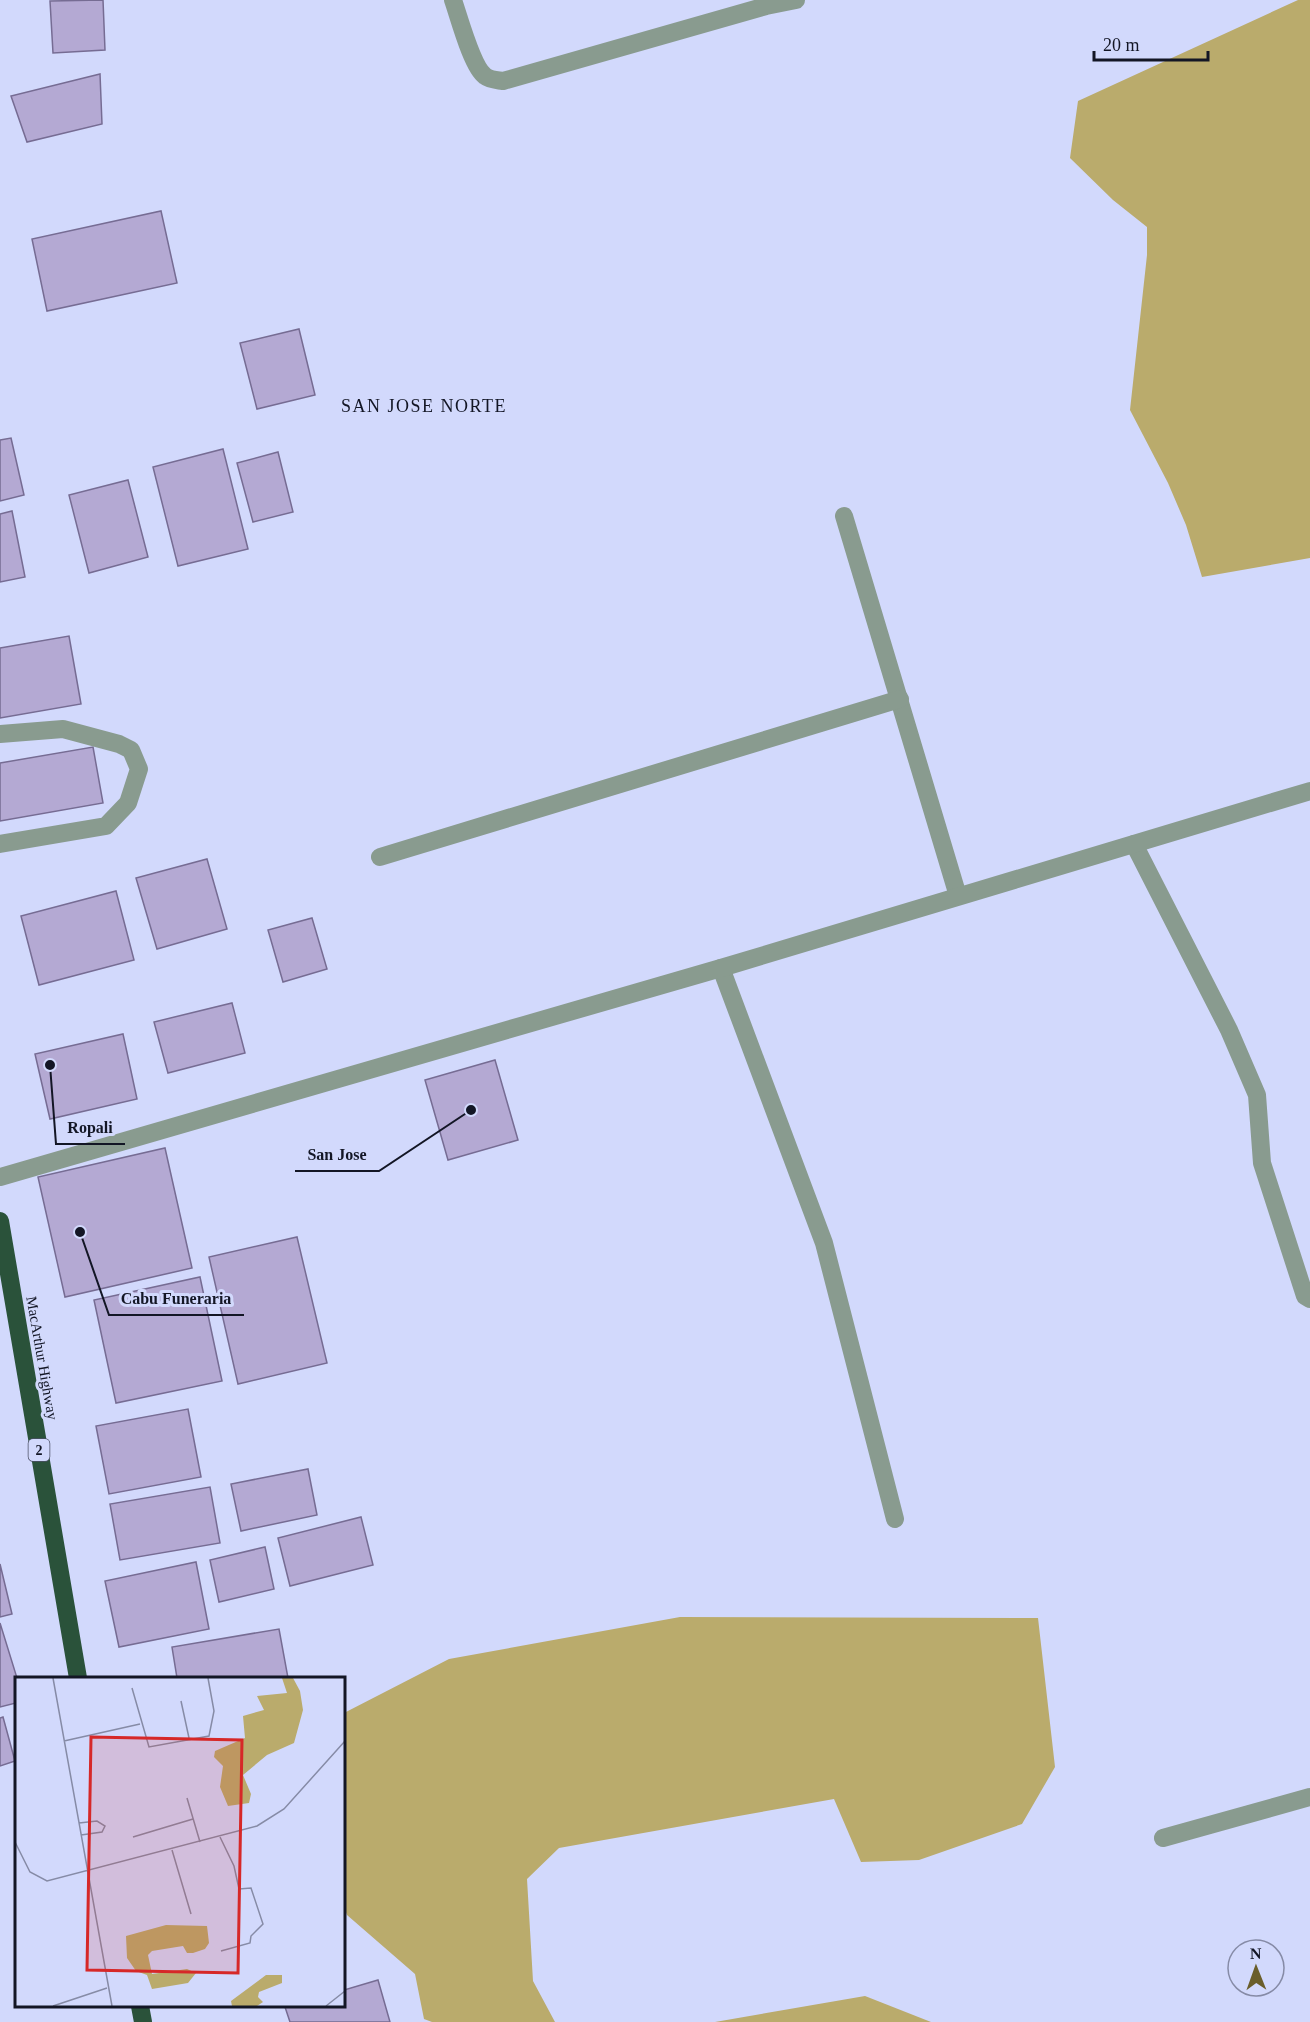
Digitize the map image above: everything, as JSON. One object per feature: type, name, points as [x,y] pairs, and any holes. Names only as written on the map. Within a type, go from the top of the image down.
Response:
[{"type":"highway","name":"MacArthur Highway","points":[[0,1221],[78,1677]]},
{"type":"highway","points":[[140,2007],[143,2022]]},
{"type":"street","points":[[453,0],[476,67],[484,76],[492,80],[503,81],[796,0]]},
{"type":"street","points":[[844,516],[958,896]]},
{"type":"street","points":[[380,857],[900,699]]},
{"type":"street","points":[[0,734],[63,729],[125,747],[130,750],[139,768],[128,803],[106,825],[0,844]]},
{"type":"street","points":[[0,1177],[721,968],[1310,791]]},
{"type":"street","points":[[1134,844],[1229,1030],[1257,1095],[1262,1164],[1305,1296],[1310,1299]]},
{"type":"street","points":[[721,968],[824,1243],[895,1519]]},
{"type":"street","points":[[1163,1838],[1310,1797]]},
{"type":"shaded area","points":[[1298,0],[1310,0],[1310,558],[1202,577],[1186,525],[1168,483],[1130,410],[1147,255],[1147,227],[1113,200],[1070,158],[1078,101]]},
{"type":"shaded area","points":[[680,1617],[1038,1618],[1055,1767],[1022,1824],[919,1860],[861,1862],[834,1799],[559,1848],[527,1879],[533,1981],[555,2022],[432,2022],[424,2019],[415,1974],[347,1915],[345,1910],[345,1712],[449,1659]]},
{"type":"shaded area","points":[[865,1996],[931,2022],[715,2022]]},
{"type":"building","points":[[103,0],[105,50],[53,53],[50,1]]},
{"type":"building","points":[[100,74],[102,124],[27,142],[11,96]]},
{"type":"building","points":[[161,211],[177,283],[47,311],[32,239]]},
{"type":"building","points":[[299,329],[315,395],[257,409],[240,343]]},
{"type":"building","points":[[11,438],[24,495],[0,501],[0,440]]},
{"type":"building","points":[[223,449],[248,549],[178,566],[153,467]]},
{"type":"building","points":[[278,452],[293,512],[253,522],[237,463]]},
{"type":"building","points":[[128,480],[148,557],[89,573],[69,495]]},
{"type":"building","points":[[12,511],[25,577],[0,582],[0,514]]},
{"type":"building","points":[[69,636],[81,704],[0,718],[0,648]]},
{"type":"building","points":[[93,747],[103,803],[0,821],[0,763]]},
{"type":"building","points":[[207,859],[227,929],[157,949],[136,878]]},
{"type":"building","points":[[116,891],[134,960],[39,985],[21,916]]},
{"type":"building","points":[[312,918],[327,969],[283,982],[268,930]]},
{"type":"building","points":[[232,1003],[245,1053],[168,1073],[154,1022]]},
{"type":"building","points":[[123,1034],[137,1099],[50,1119],[35,1054]]},
{"type":"building","points":[[495,1060],[518,1140],[448,1160],[425,1080]]},
{"type":"building","points":[[165,1148],[192,1268],[65,1297],[38,1177]]},
{"type":"building","points":[[297,1237],[327,1363],[238,1384],[209,1257]]},
{"type":"building","points":[[200,1277],[222,1381],[116,1403],[94,1300]]},
{"type":"building","points":[[188,1409],[201,1477],[109,1494],[96,1426]]},
{"type":"building","points":[[308,1469],[317,1515],[241,1531],[231,1484]]},
{"type":"building","points":[[210,1487],[220,1543],[120,1560],[110,1504]]},
{"type":"building","points":[[361,1517],[373,1565],[290,1586],[278,1538]]},
{"type":"building","points":[[265,1547],[274,1589],[219,1602],[210,1560]]},
{"type":"building","points":[[196,1562],[209,1629],[119,1647],[105,1581]]},
{"type":"building","points":[[0,1564],[12,1614],[0,1617]]},
{"type":"building","points":[[0,1623],[17,1677],[15,1703],[0,1707]]},
{"type":"building","points":[[279,1629],[288,1677],[177,1677],[172,1647]]},
{"type":"building","points":[[3,1717],[15,1761],[0,1766],[0,1718]]},
{"type":"building","points":[[378,1980],[390,2022],[290,2022],[285,2007],[345,2007],[345,1990]]},
{"type":"place","name":"Ropali","points":[[50,1065]]},
{"type":"place","name":"San Jose","points":[[471,1110]]},
{"type":"place","name":"Cabu Funeraria","points":[[80,1232]]},
{"type":"district","name":"SAN JOSE NORTE","points":[[424,406]]}]
